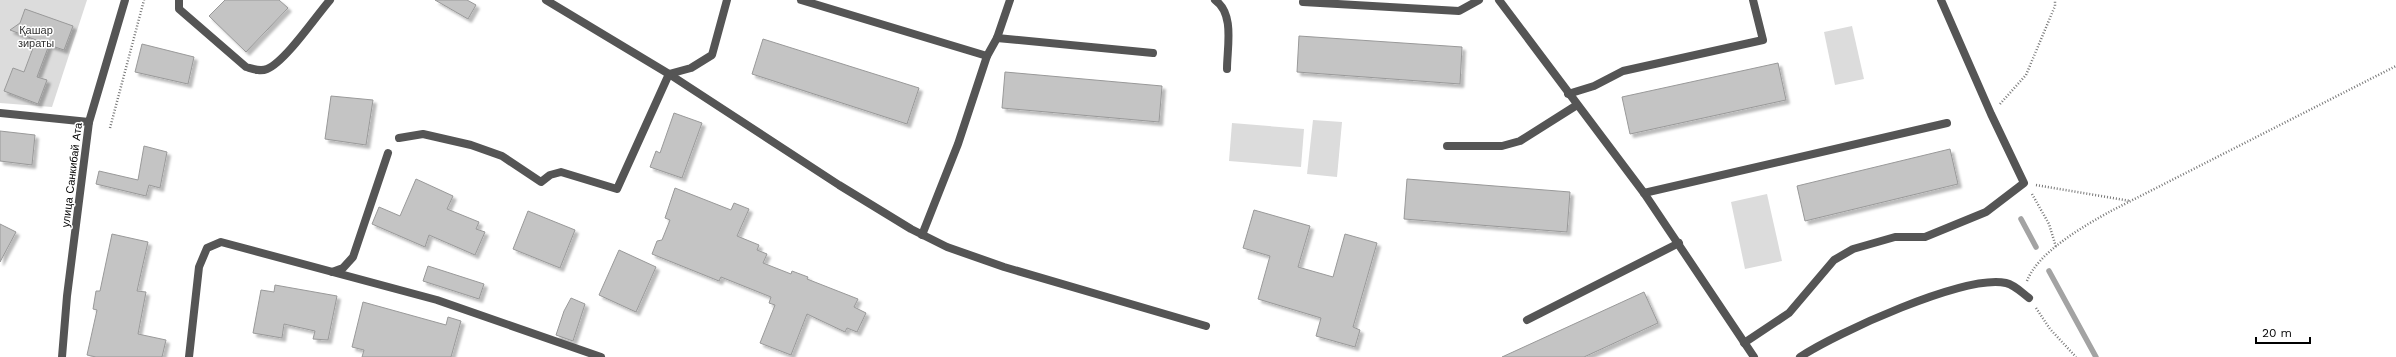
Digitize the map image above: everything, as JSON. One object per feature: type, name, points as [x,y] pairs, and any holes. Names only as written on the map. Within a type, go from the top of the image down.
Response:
[{"type":"street","name":"улица Санкибай Ата","points":[[62,357],[67,296],[89,122],[125,0]]},
{"type":"street","points":[[179,0],[179,9],[246,67],[258,70],[267,69],[279,61],[330,0]]},
{"type":"street","points":[[546,0],[669,74],[833,181],[922,235],[948,247],[1004,267],[1206,326]]},
{"type":"street","points":[[669,74],[691,68],[712,55],[727,0]]},
{"type":"street","points":[[802,0],[987,56]]},
{"type":"street","points":[[922,235],[958,144],[987,56],[997,38],[1010,0]]},
{"type":"street","points":[[1215,0],[1222,6],[1228,16],[1227,69]]},
{"type":"street","points":[[1303,2],[1459,11],[1478,0]]},
{"type":"street","points":[[1499,0],[1679,243],[1753,357]]},
{"type":"street","points":[[1568,94],[1594,86],[1624,71],[1763,40],[1753,0]]},
{"type":"street","points":[[1744,343],[1789,313],[1834,260],[1853,249],[1895,238],[1925,237],[1986,212],[2024,183],[1991,114],[1941,0]]},
{"type":"street","points":[[997,38],[1153,52]]},
{"type":"street","points":[[399,138],[423,134],[442,137],[502,156],[541,182],[550,175],[561,172],[617,189],[669,74]]},
{"type":"street","points":[[1447,146],[1502,146],[1520,142],[1577,105]]},
{"type":"street","points":[[0,113],[89,122]]},
{"type":"street","points":[[1644,194],[1947,122]]},
{"type":"street","points":[[332,272],[343,268],[353,257],[388,153]]},
{"type":"street","points":[[189,357],[199,267],[207,248],[221,242],[437,300],[602,357]]},
{"type":"street","points":[[1527,320],[1679,243]]},
{"type":"street","points":[[1800,357],[1819,344],[1859,325],[1951,290],[1978,284],[2005,283],[2029,298]]},
{"type":"path","points":[[110,128],[144,0]]},
{"type":"path","points":[[1991,114],[2026,76],[2056,6],[2055,0]]},
{"type":"path","points":[[2034,267],[2071,233],[2396,66]]},
{"type":"path","points":[[2024,183],[2130,202]]},
{"type":"path","points":[[2024,183],[2049,224],[2056,248]]},
{"type":"path","points":[[2029,298],[2050,329],[2076,357]]},
{"type":"green space","name":"Қашар зираты","points":[[0,0],[87,0],[52,107],[0,103]]},
{"type":"green space","points":[[1852,26],[1864,79],[1835,85],[1824,32]]},
{"type":"green space","points":[[1313,120],[1342,122],[1337,177],[1307,174]]},
{"type":"green space","points":[[1232,123],[1304,129],[1301,167],[1229,161]]},
{"type":"green space","points":[[1767,194],[1782,261],[1745,269],[1731,202]]},
{"type":"building","points":[[225,0],[279,0],[288,8],[246,52],[209,16]]},
{"type":"building","points":[[435,0],[467,0],[476,5],[468,19]]},
{"type":"building","points":[[25,9],[73,26],[64,50],[49,45],[37,77],[47,80],[38,104],[4,91],[13,68],[24,72],[36,40],[10,30],[20,23]]},
{"type":"building","points":[[1299,36],[1462,47],[1460,84],[1297,72]]},
{"type":"building","points":[[763,39],[919,88],[907,124],[752,74]]},
{"type":"building","points":[[142,44],[194,57],[188,84],[135,72]]},
{"type":"building","points":[[1778,63],[1786,100],[1630,134],[1622,97]]},
{"type":"building","points":[[1005,72],[1162,86],[1159,122],[1002,108]]},
{"type":"building","points":[[331,96],[373,100],[366,145],[325,139]]},
{"type":"building","points":[[674,113],[702,123],[682,178],[650,167],[656,151],[660,153]]},
{"type":"building","points":[[0,131],[35,135],[32,165],[0,161]]},
{"type":"building","points":[[144,146],[167,152],[160,188],[149,185],[146,196],[96,184],[99,171],[138,180]]},
{"type":"building","points":[[1950,149],[1958,184],[1805,221],[1797,186]]},
{"type":"building","points":[[416,179],[453,196],[447,209],[479,222],[476,229],[485,232],[475,255],[429,235],[425,247],[372,224],[379,207],[400,216]]},
{"type":"building","points":[[1407,179],[1570,192],[1567,232],[1404,219]]},
{"type":"building","points":[[675,188],[731,210],[734,203],[749,209],[737,236],[759,245],[757,250],[767,254],[763,263],[791,274],[792,271],[808,277],[807,279],[858,299],[854,307],[866,313],[857,332],[847,328],[845,332],[807,314],[791,355],[760,343],[775,305],[769,303],[771,297],[721,277],[719,281],[652,254],[657,241],[662,240],[670,220],[665,218]]},
{"type":"building","points":[[1254,210],[1310,226],[1298,267],[1333,277],[1345,234],[1377,243],[1353,327],[1360,330],[1355,347],[1316,336],[1321,318],[1258,299],[1270,256],[1243,248]]},
{"type":"building","points":[[528,211],[575,230],[560,268],[513,249]]},
{"type":"building","points":[[0,224],[16,232],[0,262]]},
{"type":"building","points":[[112,234],[148,242],[137,291],[146,292],[138,334],[166,340],[162,357],[96,357],[87,355],[97,310],[93,309],[96,291],[100,291]]},
{"type":"building","points":[[619,250],[656,267],[636,312],[599,295]]},
{"type":"building","points":[[428,266],[484,284],[479,299],[423,281]]},
{"type":"building","points":[[275,285],[337,296],[328,340],[313,339],[315,331],[284,324],[282,338],[253,333],[261,290],[274,292]]},
{"type":"building","points":[[1644,292],[1658,323],[1584,357],[1502,357]]},
{"type":"building","points":[[571,298],[585,304],[573,341],[556,335],[564,311]]},
{"type":"building","points":[[363,302],[446,325],[448,317],[461,321],[451,357],[362,357],[364,350],[352,347]]},
{"type":"waterway","points":[[2021,219],[2036,247]]},
{"type":"waterway","points":[[2049,271],[2096,357]]}]
